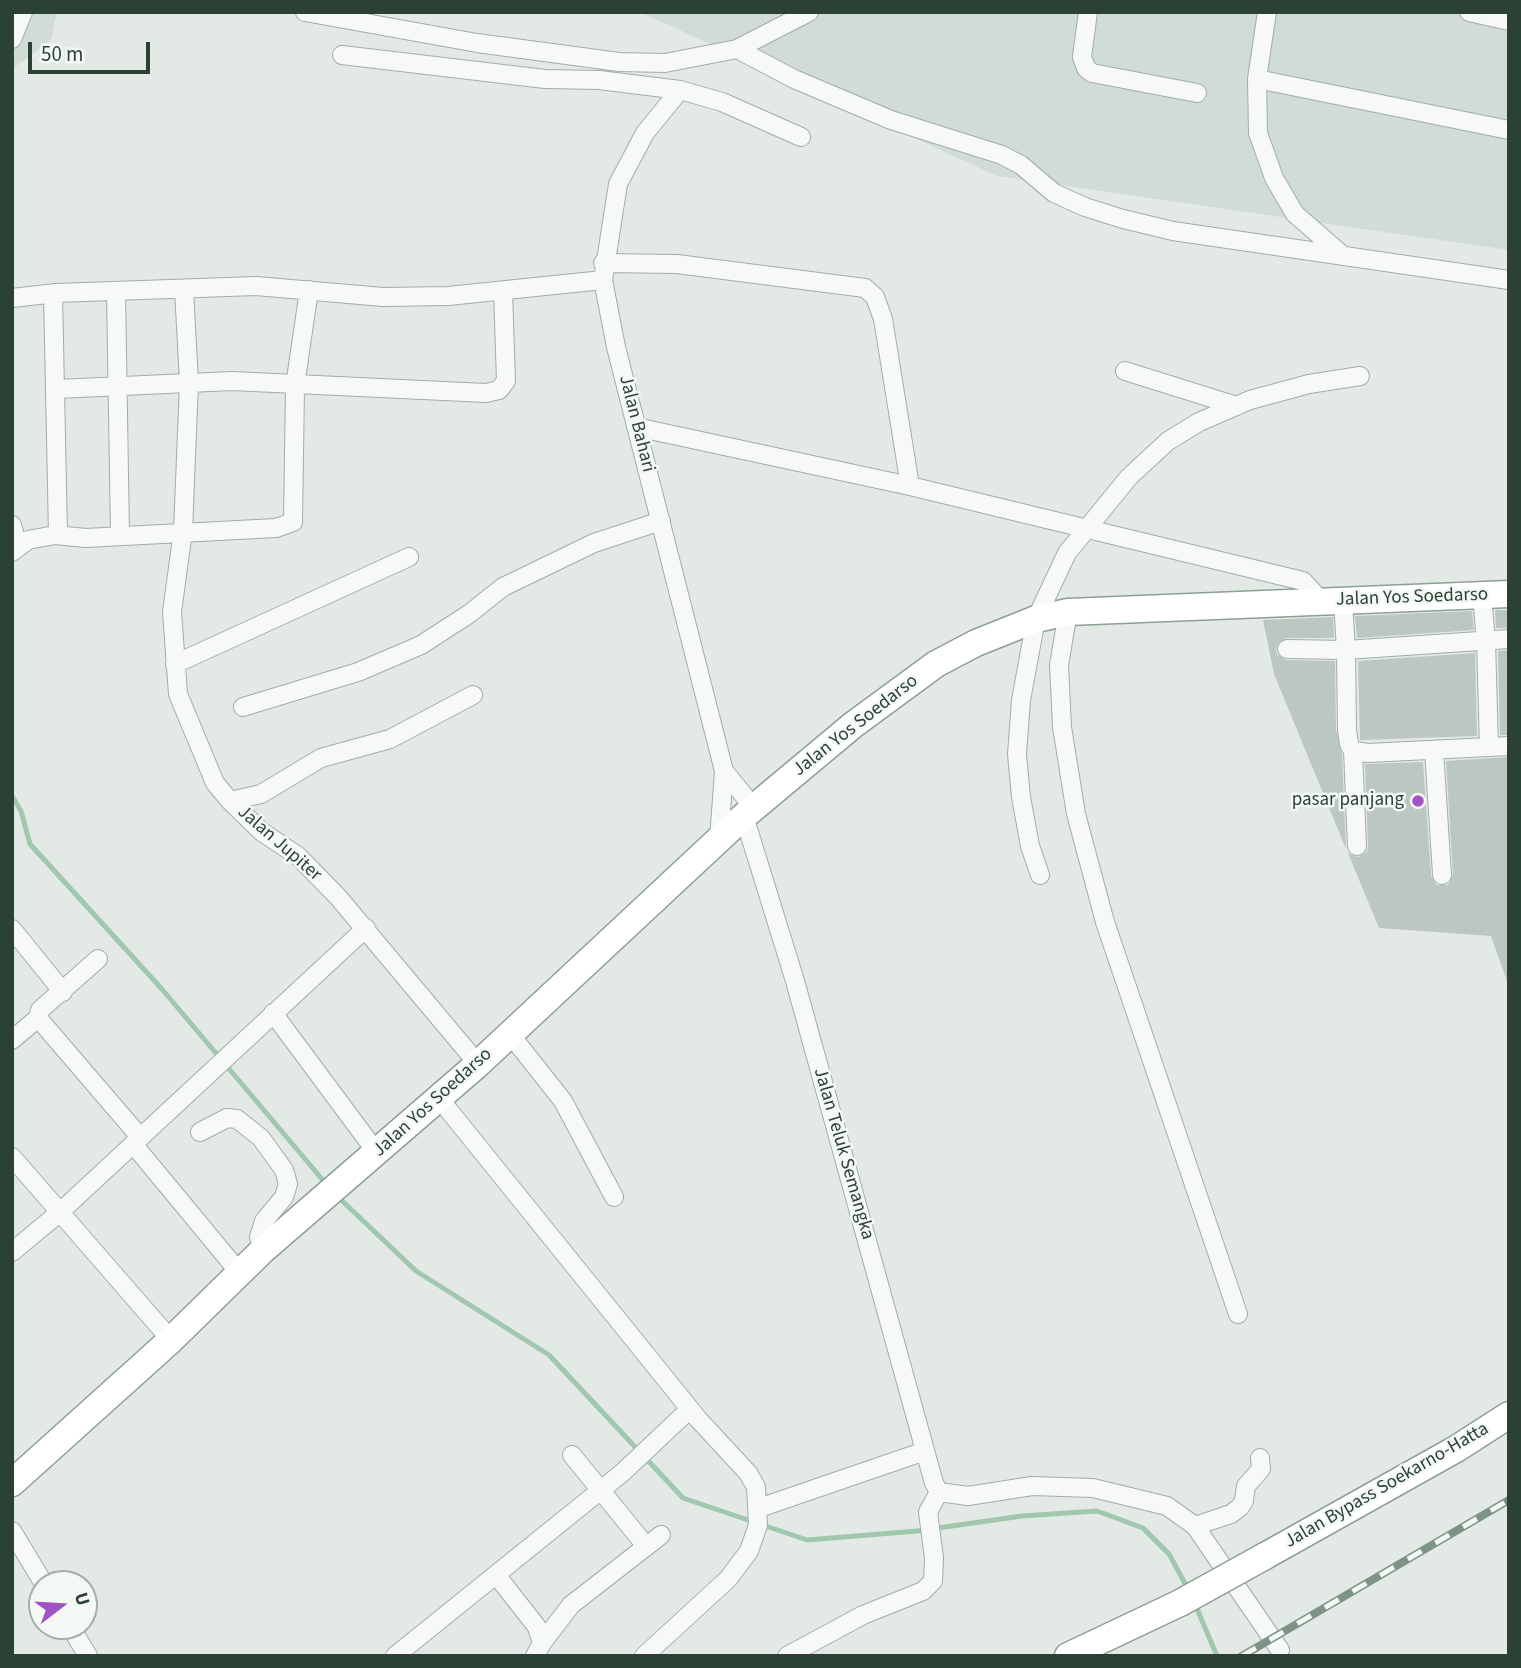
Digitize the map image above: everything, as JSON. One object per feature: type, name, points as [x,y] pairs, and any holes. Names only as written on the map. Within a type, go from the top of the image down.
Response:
[{"type":"highway","name":"Jalan Yos Soedarso","points":[[16,1472],[171,1340],[263,1250],[478,1064],[749,812],[853,725],[936,664],[976,643],[1036,619],[1068,612],[1509,594]]},
{"type":"highway","name":"Jalan Bypass Soekarno-Hatta","points":[[1068,1656],[1180,1603],[1456,1448],[1509,1415]]},
{"type":"street","points":[[12,39],[23,12]]},
{"type":"street","points":[[305,12],[359,17],[477,43],[619,62],[665,63],[737,49],[808,12]]},
{"type":"street","points":[[1088,12],[1083,44],[1086,68],[1092,73],[1197,93]]},
{"type":"street","points":[[1266,12],[1257,79],[1258,133],[1274,178],[1295,215],[1340,253]]},
{"type":"street","points":[[1469,12],[1509,21]]},
{"type":"street","points":[[737,49],[794,79],[891,120],[981,147],[1021,165],[1054,193],[1085,207],[1123,219],[1173,231],[1340,253],[1509,280]]},
{"type":"street","points":[[342,55],[545,79],[610,81],[680,90],[722,102],[801,137]]},
{"type":"street","points":[[1257,79],[1509,130]]},
{"type":"street","name":"Jalan Bahari","points":[[680,90],[645,133],[618,184],[603,272],[636,427],[724,771],[749,812]]},
{"type":"street","points":[[12,298],[53,293],[256,286],[383,297],[503,290],[603,272],[677,264],[865,288],[875,297],[883,319],[911,486]]},
{"type":"street","name":"Jalan Jupiter","points":[[184,289],[189,383],[183,531],[172,612],[178,694],[191,729],[215,783],[230,801],[262,832],[298,856],[366,928],[478,1064]]},
{"type":"street","points":[[12,525],[15,549],[40,537],[58,535],[276,528],[293,523],[295,386],[309,290]]},
{"type":"street","points":[[57,389],[232,381],[486,393],[499,390],[506,381],[503,290]]},
{"type":"street","points":[[116,292],[120,385],[120,535]]},
{"type":"street","points":[[53,293],[58,535]]},
{"type":"street","points":[[1125,371],[1237,406]]},
{"type":"street","points":[[1040,875],[1030,846],[1017,754],[1026,658],[1036,619],[1058,567],[1083,530],[1129,477],[1168,441],[1199,422],[1237,406],[1308,384],[1360,376]]},
{"type":"street","points":[[636,427],[911,486],[1083,530],[1303,581],[1314,593],[1313,601]]},
{"type":"street","points":[[243,707],[358,672],[421,645],[503,587],[594,543],[661,521]]},
{"type":"street","points":[[174,664],[409,557]]},
{"type":"street","points":[[1482,596],[1489,747]]},
{"type":"street","points":[[1343,601],[1347,730],[1353,751],[1357,846]]},
{"type":"street","points":[[1068,612],[1059,664],[1061,714],[1076,814],[1105,922],[1238,1314]]},
{"type":"street","points":[[1287,649],[1346,650],[1509,639]]},
{"type":"street","points":[[230,801],[261,794],[321,758],[390,739],[473,695]]},
{"type":"street","points":[[1353,751],[1368,753],[1509,746]]},
{"type":"street","points":[[1434,750],[1443,875]]},
{"type":"street","name":"Jalan Bahari","points":[[719,839],[724,771]]},
{"type":"street","name":"Jalan Teluk Semangka","points":[[749,812],[925,1451],[939,1492]]},
{"type":"street","points":[[12,1252],[59,1213],[366,928]]},
{"type":"street","points":[[12,929],[63,992]]},
{"type":"street","points":[[12,1040],[38,1018],[40,1010],[98,959]]},
{"type":"street","points":[[273,1013],[377,1153]]},
{"type":"street","points":[[38,1018],[239,1272]]},
{"type":"street","points":[[510,1034],[563,1101],[614,1197]]},
{"type":"street","points":[[438,1097],[690,1409],[748,1473],[756,1487],[758,1525],[748,1551],[728,1579],[644,1656]]},
{"type":"street","points":[[200,1132],[227,1118],[237,1119],[261,1138],[284,1170],[288,1184],[284,1197],[264,1221],[259,1237],[263,1250]]},
{"type":"street","points":[[12,1157],[171,1340]]},
{"type":"street","points":[[395,1656],[622,1473],[690,1409]]},
{"type":"street","points":[[759,1508],[925,1451]]},
{"type":"street","points":[[538,1649],[571,1605],[653,1540],[601,1490],[572,1455]]},
{"type":"street","points":[[1195,1526],[1231,1514],[1240,1507],[1244,1502],[1246,1486],[1261,1469],[1260,1458]]},
{"type":"street","points":[[787,1656],[863,1615],[923,1591],[933,1581],[934,1558],[928,1512],[939,1492],[968,1496],[1032,1486],[1093,1488],[1167,1506],[1195,1526],[1280,1650]]},
{"type":"street","points":[[12,1531],[36,1570]]},
{"type":"street","points":[[497,1576],[537,1627],[538,1649]]},
{"type":"street","points":[[78,1640],[88,1656]]},
{"type":"shaded area","points":[[12,12],[57,12],[51,40],[12,69]]},
{"type":"shaded area","points":[[640,12],[1509,12],[1509,250],[997,176]]},
{"type":"building","points":[[1495,610],[1509,610],[1509,628],[1496,628]]},
{"type":"building","points":[[1472,611],[1474,630],[1357,638],[1355,616]]},
{"type":"building","points":[[1333,617],[1334,638],[1287,638],[1278,643],[1276,649],[1277,655],[1286,660],[1335,661],[1336,730],[1342,754],[1346,849],[1274,674],[1263,620]]},
{"type":"building","points":[[1509,650],[1509,735],[1500,735],[1498,651]]},
{"type":"building","points":[[1475,653],[1477,736],[1360,740],[1358,661]]},
{"type":"building","points":[[1509,757],[1507,981],[1491,936],[1379,928],[1348,853],[1358,857],[1367,852],[1365,764],[1423,762],[1431,876],[1436,885],[1448,885],[1453,874],[1446,761]]},
{"type":"waterway","points":[[12,796],[21,811],[30,844],[161,988],[327,1185]]},
{"type":"waterway","points":[[336,1195],[416,1271],[549,1355],[683,1498],[807,1540],[917,1531],[1022,1516],[1097,1511],[1143,1528],[1169,1554],[1188,1589]]},
{"type":"waterway","points":[[1195,1604],[1217,1656]]},
{"type":"railway","points":[[1242,1656],[1509,1500]]},
{"type":"place","name":"pasar panjang","points":[[1418,801]]}]
